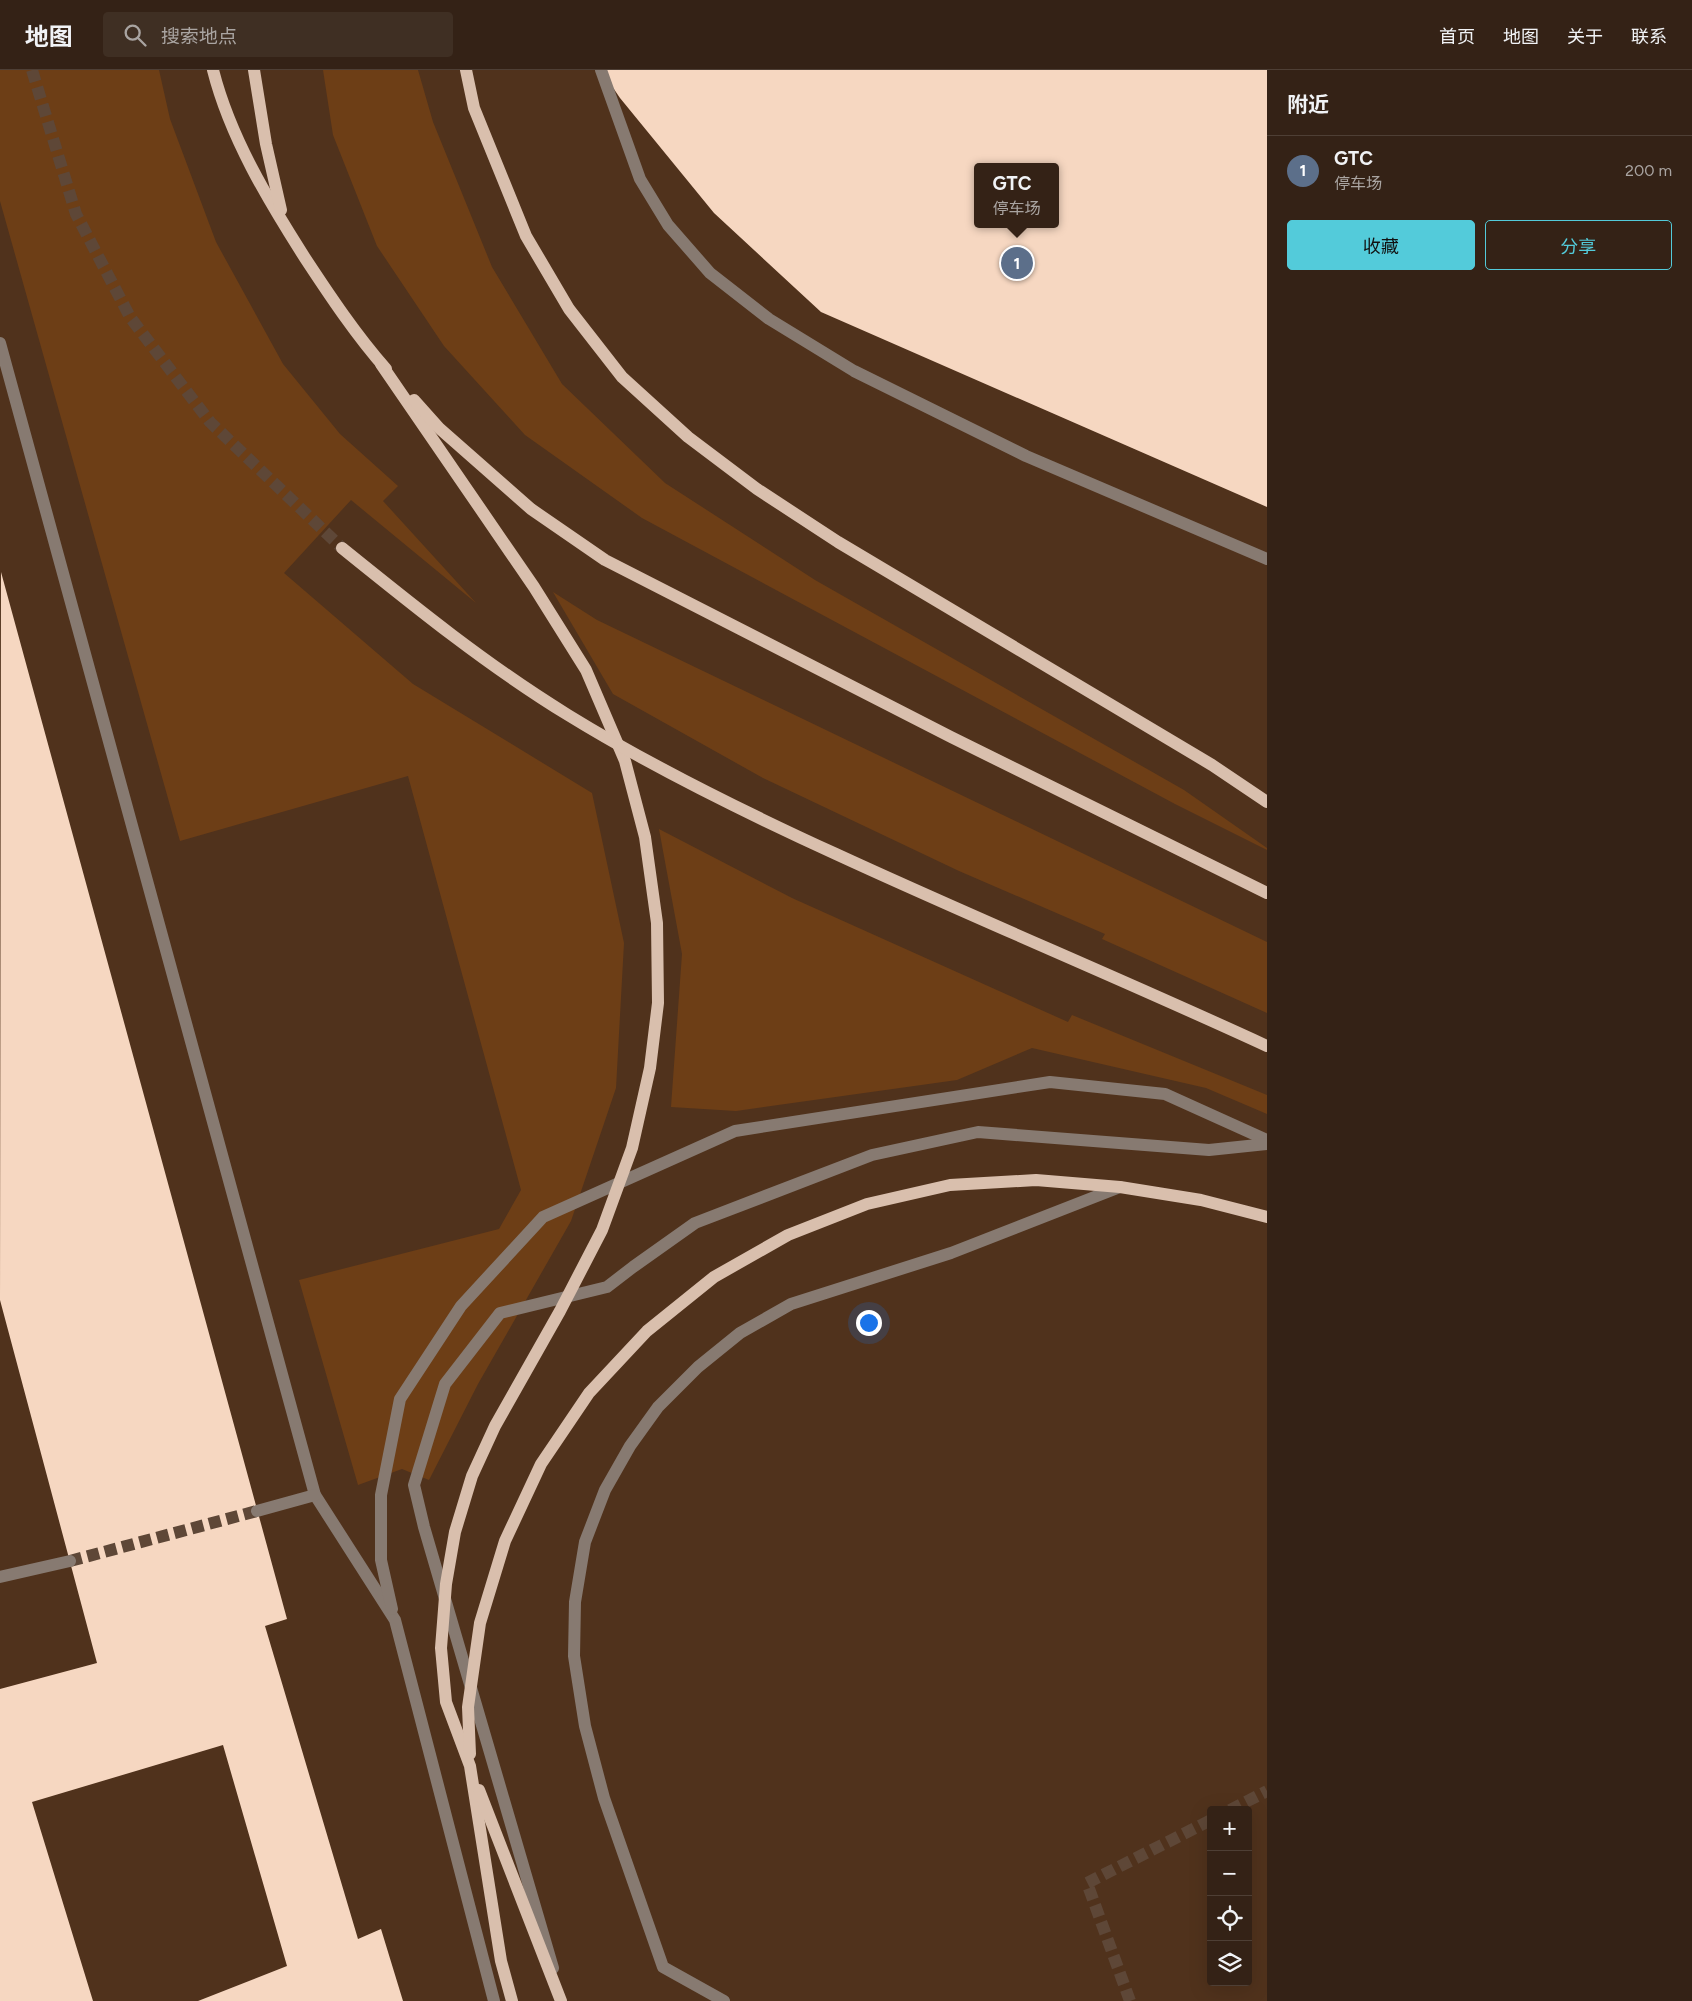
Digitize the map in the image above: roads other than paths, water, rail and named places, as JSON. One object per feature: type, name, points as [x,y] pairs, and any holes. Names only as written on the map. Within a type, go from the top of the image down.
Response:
[{"type":"main road","points":[[213,70],[217,86],[244,152],[285,225],[330,295],[381,364],[534,587],[586,670],[624,761],[645,837],[657,923],[658,1003],[650,1068],[632,1148],[602,1230],[560,1312],[495,1426],[472,1476],[455,1532],[446,1584],[442,1648],[446,1702],[562,2001]]},
{"type":"main road","points":[[254,70],[266,144],[285,225]]},
{"type":"main road","points":[[466,70],[474,108],[526,236],[569,309],[622,377],[688,437],[756,489],[838,542],[1212,765],[1267,802]]},
{"type":"main road","points":[[381,364],[439,428],[482,468],[532,509],[605,560],[951,737],[1267,893]]},
{"type":"main road","points":[[342,548],[406,600],[495,667],[567,715],[679,779],[900,884],[1184,1007],[1267,1046]]},
{"type":"main road","points":[[512,2001],[501,1960],[470,1766],[468,1707],[480,1623],[505,1541],[541,1464],[589,1393],[647,1331],[714,1277],[788,1235],[867,1204],[950,1185],[1036,1180],[1120,1187],[1201,1200],[1267,1217]]},
{"type":"street","points":[[601,70],[640,179],[668,225],[710,273],[769,319],[854,371],[1026,456],[1267,559]]},
{"type":"street","points":[[0,343],[315,1495],[395,1620]]},
{"type":"street","points":[[494,2001],[381,1560],[381,1495],[400,1399],[461,1306],[543,1217],[735,1131],[1050,1082],[1165,1094],[1267,1142]]},
{"type":"street","points":[[562,2001],[424,1527],[414,1485],[445,1384],[500,1314],[607,1287],[695,1223],[872,1155],[978,1132],[1209,1150],[1267,1142]]},
{"type":"street","points":[[724,2001],[663,1967],[604,1798],[584,1726],[574,1656],[575,1602],[585,1542],[605,1490],[630,1446],[658,1407],[698,1367],[740,1333],[790,1304],[951,1253],[1120,1187]]},
{"type":"street","points":[[257,1511],[315,1495]]},
{"type":"street","points":[[0,1577],[70,1561]]},
{"type":"tunnel","points":[[32,70],[76,214],[130,317],[210,422],[342,548]]},
{"type":"tunnel","points":[[70,1561],[257,1511]]},
{"type":"tunnel","points":[[1238,1806],[1267,1791]]},
{"type":"tunnel","points":[[1130,2001],[1087,1883],[1207,1822]]},
{"type":"place","name":"GTC","points":[[1017,263]]}]
